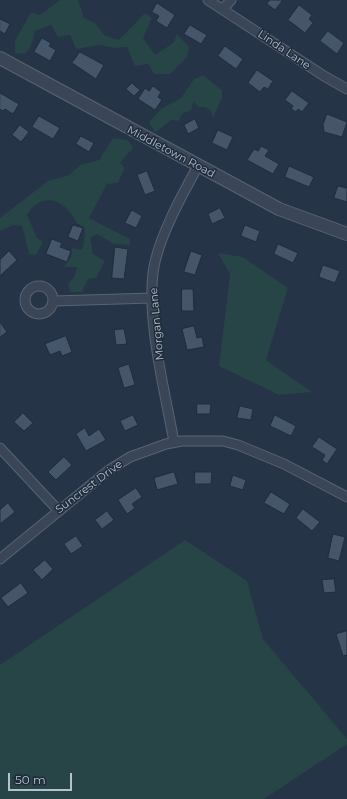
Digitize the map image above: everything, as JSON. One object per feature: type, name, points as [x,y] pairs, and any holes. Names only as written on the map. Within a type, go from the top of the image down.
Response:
[{"type":"street","name":"Linda Lane","points":[[208,0],[324,76],[347,89]]},
{"type":"street","points":[[223,9],[231,0]]},
{"type":"street","name":"Middletown Road","points":[[0,58],[280,209],[347,234]]},
{"type":"street","name":"Morgan Lane","points":[[174,442],[157,341],[152,298],[153,273],[156,256],[198,166]]},
{"type":"street","points":[[54,301],[152,298]]},
{"type":"street","name":"Suncrest Drive","points":[[0,559],[58,510],[109,470],[130,457],[174,442],[204,440],[223,441],[238,445],[284,464],[347,497]]},
{"type":"street","points":[[0,448],[58,510]]},
{"type":"green space","points":[[60,0],[78,0],[84,18],[95,23],[104,35],[119,40],[145,13],[152,18],[143,38],[155,55],[173,43],[177,34],[189,47],[187,57],[170,74],[154,74],[148,64],[135,66],[127,47],[115,48],[99,45],[76,49],[70,35],[58,37],[51,25],[35,31],[31,46],[25,54],[15,53],[15,41],[31,12],[40,15]]},
{"type":"green space","points":[[203,75],[222,90],[222,98],[213,118],[210,110],[205,107],[198,107],[194,101],[191,110],[182,114],[179,121],[171,120],[155,133],[149,122],[161,109],[181,98],[194,79]]},
{"type":"green space","points":[[113,138],[128,140],[133,148],[120,163],[125,168],[118,183],[107,184],[89,218],[130,239],[130,245],[114,244],[97,234],[90,238],[93,254],[105,261],[96,278],[88,279],[82,292],[70,292],[68,284],[75,275],[77,267],[64,267],[71,257],[72,248],[82,250],[85,236],[84,227],[76,222],[70,212],[58,203],[47,200],[31,209],[27,215],[37,238],[43,242],[36,255],[29,254],[22,226],[13,225],[0,231],[0,218],[48,181],[69,175],[80,165],[99,160]]},
{"type":"green space","points":[[218,253],[243,257],[288,288],[266,360],[312,392],[279,395],[219,366],[230,274]]},
{"type":"green space","points":[[185,540],[247,581],[263,639],[347,739],[347,744],[264,799],[0,799],[0,665]]},
{"type":"building","points":[[270,0],[283,0],[275,10],[267,4]]},
{"type":"building","points":[[157,3],[175,15],[167,28],[156,21],[159,16],[152,12]]},
{"type":"building","points":[[299,5],[312,15],[309,19],[313,23],[305,33],[288,20]]},
{"type":"building","points":[[0,19],[10,24],[5,34],[0,31]]},
{"type":"building","points":[[190,25],[207,35],[201,44],[184,34]]},
{"type":"building","points":[[328,31],[344,43],[337,54],[320,41]]},
{"type":"building","points":[[42,38],[51,43],[49,46],[56,50],[50,61],[34,52]]},
{"type":"building","points":[[225,46],[243,59],[236,69],[218,56]]},
{"type":"building","points":[[80,52],[104,65],[96,79],[72,63]]},
{"type":"building","points":[[257,70],[273,81],[268,89],[264,87],[260,92],[248,83]]},
{"type":"building","points":[[132,83],[140,90],[134,96],[126,89]]},
{"type":"building","points":[[153,86],[161,92],[158,97],[162,100],[155,110],[138,99],[145,88],[149,91]]},
{"type":"building","points":[[292,91],[309,103],[302,112],[298,109],[296,112],[291,109],[293,106],[285,100]]},
{"type":"building","points":[[0,93],[19,104],[13,114],[5,109],[3,111],[0,109]]},
{"type":"building","points":[[327,114],[347,122],[342,137],[324,132],[323,125]]},
{"type":"building","points":[[39,116],[60,128],[53,139],[32,127]]},
{"type":"building","points":[[195,119],[199,128],[188,134],[184,125]]},
{"type":"building","points":[[20,125],[29,132],[21,142],[12,135]]},
{"type":"building","points":[[218,130],[233,137],[227,150],[212,143]]},
{"type":"building","points":[[81,136],[94,143],[89,152],[76,144]]},
{"type":"building","points":[[261,146],[269,150],[265,156],[279,164],[273,174],[247,160],[254,149],[258,151]]},
{"type":"building","points":[[289,166],[314,177],[309,187],[285,177]]},
{"type":"building","points":[[147,171],[155,191],[145,195],[137,175]]},
{"type":"building","points":[[338,186],[347,188],[347,202],[334,198]]},
{"type":"building","points":[[220,208],[225,218],[212,224],[208,214]]},
{"type":"building","points":[[132,210],[142,216],[136,228],[125,223]]},
{"type":"building","points":[[73,225],[83,228],[78,241],[68,237]]},
{"type":"building","points":[[245,225],[260,231],[256,242],[241,236]]},
{"type":"building","points":[[52,239],[62,243],[60,247],[71,251],[67,262],[46,254]]},
{"type":"building","points":[[278,244],[298,253],[293,263],[274,254]]},
{"type":"building","points":[[115,247],[128,249],[124,279],[112,278]]},
{"type":"building","points":[[9,251],[17,260],[0,276],[0,260]]},
{"type":"building","points":[[191,251],[202,255],[195,275],[184,272]]},
{"type":"building","points":[[323,265],[340,271],[335,283],[319,277]]},
{"type":"building","points":[[182,289],[193,289],[194,311],[182,311]]},
{"type":"building","points":[[0,322],[7,332],[0,337]]},
{"type":"building","points":[[194,326],[197,338],[202,337],[204,347],[187,350],[182,329]]},
{"type":"building","points":[[124,329],[127,344],[116,345],[114,330]]},
{"type":"building","points":[[66,336],[72,352],[62,356],[60,351],[50,355],[45,344]]},
{"type":"building","points":[[129,364],[135,385],[124,388],[118,368]]},
{"type":"building","points":[[197,404],[211,404],[210,414],[197,414]]},
{"type":"building","points":[[240,406],[253,409],[251,420],[237,418]]},
{"type":"building","points":[[23,413],[33,423],[24,431],[14,422]]},
{"type":"building","points":[[133,415],[138,425],[125,431],[120,421]]},
{"type":"building","points":[[275,415],[296,426],[291,436],[270,426]]},
{"type":"building","points":[[85,428],[89,436],[99,429],[106,440],[86,451],[76,434]]},
{"type":"building","points":[[319,437],[337,449],[327,464],[322,460],[325,455],[312,447]]},
{"type":"building","points":[[64,457],[72,465],[56,480],[48,472]]},
{"type":"building","points":[[174,472],[178,484],[157,490],[154,478]]},
{"type":"building","points":[[195,472],[212,472],[211,484],[195,484]]},
{"type":"building","points":[[233,475],[246,480],[243,490],[230,486]]},
{"type":"building","points":[[136,488],[142,497],[132,504],[135,508],[127,514],[118,500]]},
{"type":"building","points":[[271,492],[290,504],[284,514],[264,503]]},
{"type":"building","points":[[8,503],[15,512],[0,524],[0,510]]},
{"type":"building","points":[[303,509],[320,522],[312,531],[296,518]]},
{"type":"building","points":[[107,511],[114,520],[102,529],[95,520]]},
{"type":"building","points":[[333,534],[345,537],[339,561],[328,558]]},
{"type":"building","points":[[76,536],[83,546],[71,554],[64,544]]},
{"type":"building","points":[[45,560],[53,569],[42,580],[33,570]]},
{"type":"building","points":[[334,579],[336,592],[324,593],[322,580]]},
{"type":"building","points":[[21,583],[28,593],[8,607],[1,598]]},
{"type":"building","points":[[347,631],[347,655],[343,656],[336,634]]}]
